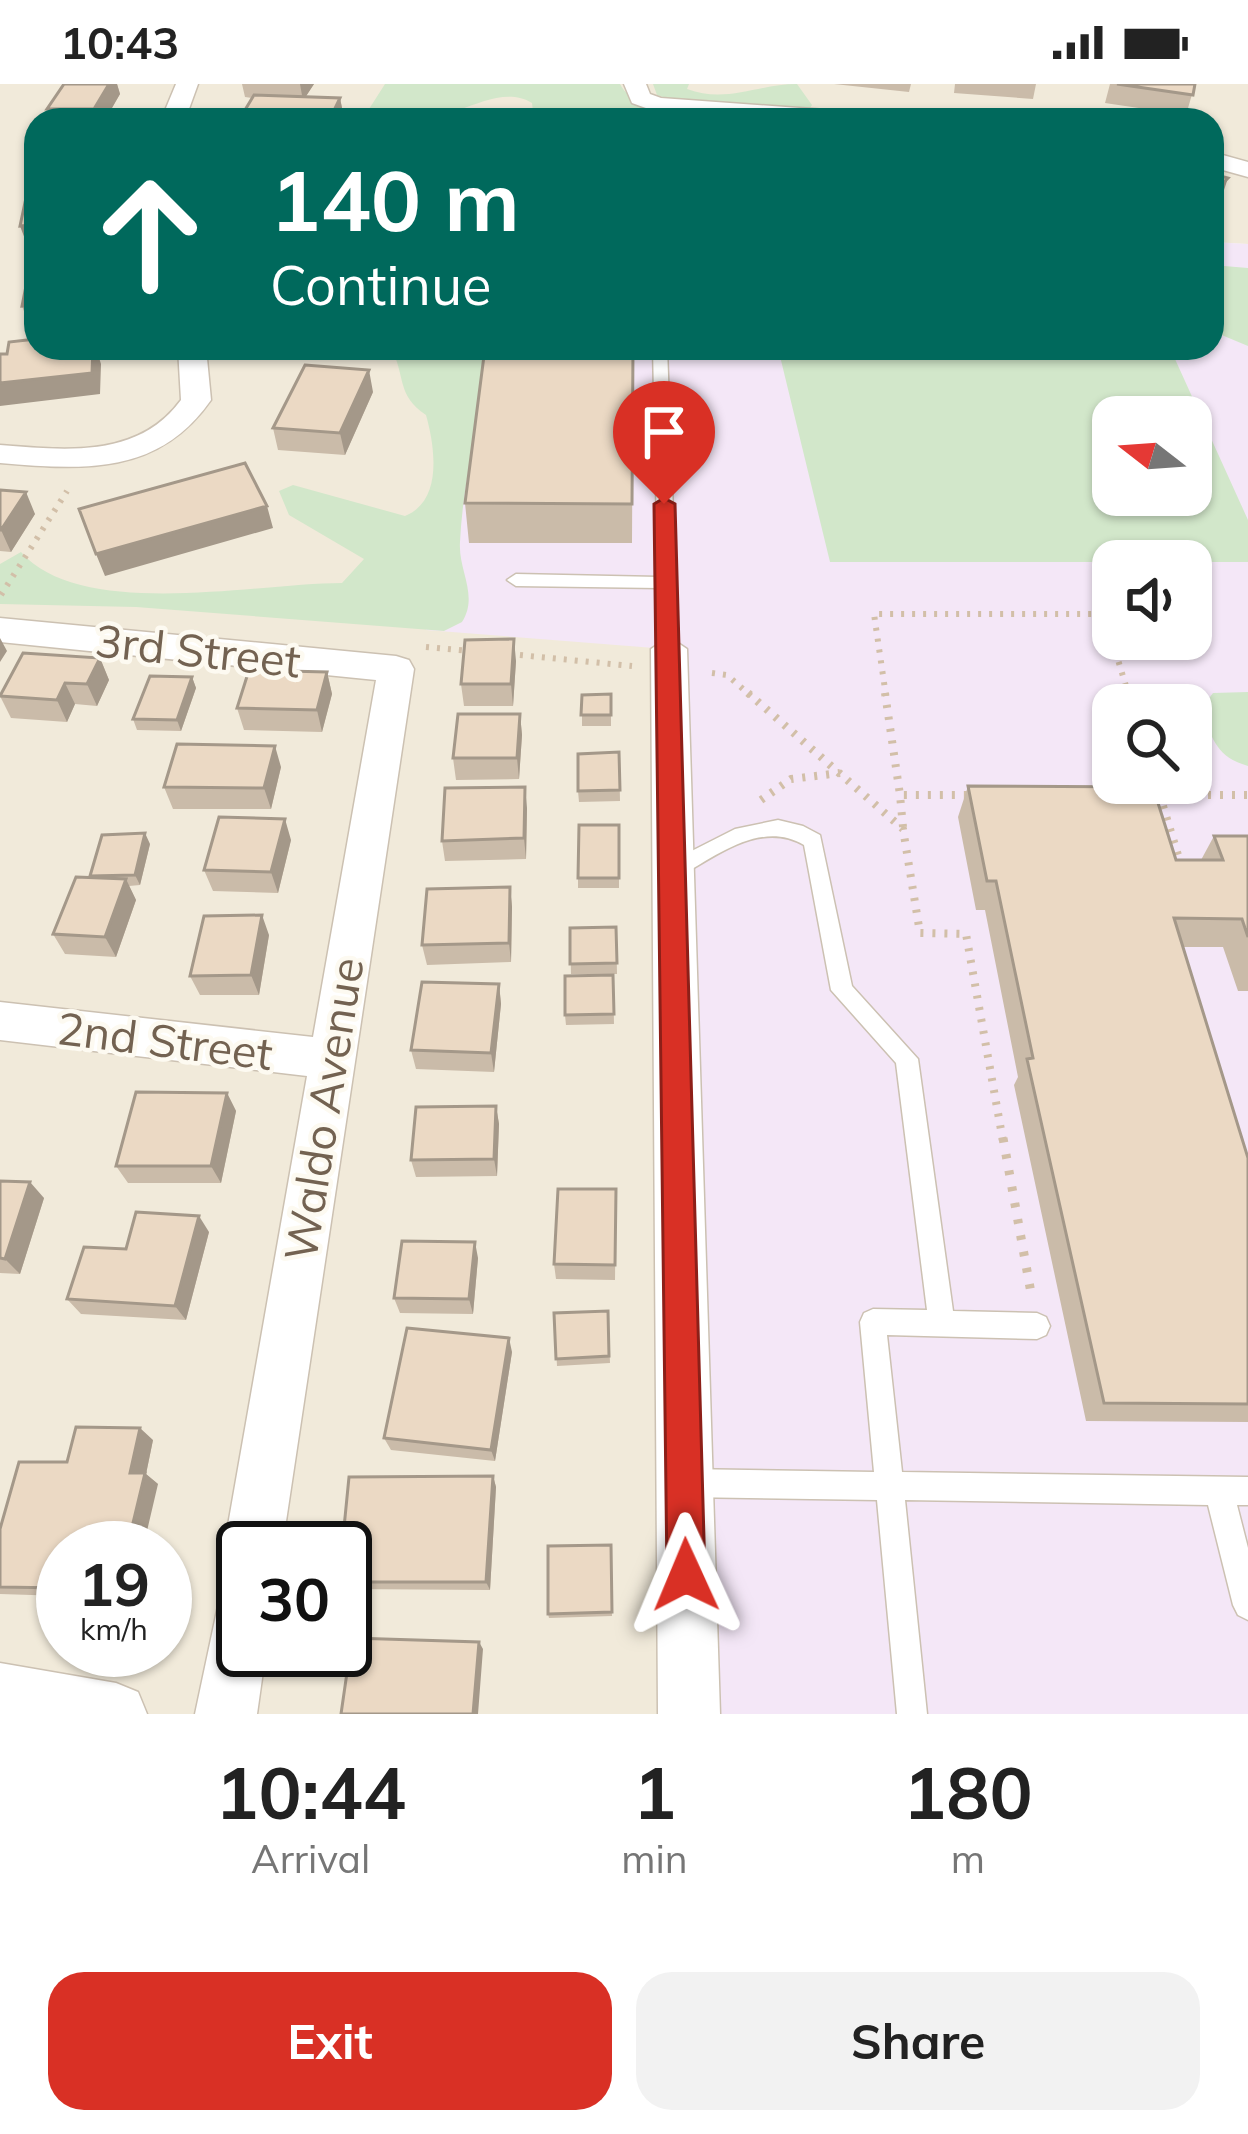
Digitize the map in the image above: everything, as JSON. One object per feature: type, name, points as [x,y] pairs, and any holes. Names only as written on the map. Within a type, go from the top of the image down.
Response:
[{"type":"street","points":[[654,103],[717,108]]},
{"type":"street","points":[[0,454],[87,459],[141,447],[182,422],[198,394],[194,360]]},
{"type":"street","name":"3rd Street","points":[[0,630],[396,669]]},
{"type":"street","points":[[684,660],[673,869],[689,1714]]},
{"type":"street","name":"Waldo Avenue","points":[[257,1521],[396,669]]},
{"type":"street","name":"2nd Street","points":[[0,1021],[331,1059]]},
{"type":"street","points":[[226,1714],[232,1677]]},
{"type":"street","points":[[0,1694],[116,1714]]},
{"type":"lane","points":[[660,360],[667,584],[684,660]]},
{"type":"lane","points":[[516,580],[667,584]]},
{"type":"lane","points":[[673,869],[766,826],[796,830],[813,841],[842,990],[907,1059],[942,1323]]},
{"type":"lane","points":[[912,1714],[873,1322],[1037,1326]]},
{"type":"lane","points":[[685,1483],[1233,1491],[1248,1605]]},
{"type":"path","points":[[0,596],[87,459]]},
{"type":"path","points":[[1037,1326],[966,934],[920,933],[874,614],[1104,614],[1126,684]]},
{"type":"path","points":[[684,660],[727,675],[903,829]]},
{"type":"path","points":[[757,806],[782,782],[840,773]]},
{"type":"path","points":[[899,795],[994,795]]},
{"type":"path","points":[[1212,795],[1248,795]]},
{"type":"path","points":[[1163,804],[1183,871]]},
{"type":"shaded area","points":[[0,84],[1248,84],[1248,244],[1224,243],[1224,108],[24,108],[24,360],[470,360],[667,649],[689,1714],[51,1714],[0,1705]]},
{"type":"shaded area","points":[[1224,243],[1248,244],[1248,1714],[689,1714],[667,649],[426,630],[464,360],[1224,360]]},
{"type":"green space","points":[[385,84],[620,84],[640,102],[658,108],[533,108],[523,99],[505,97],[465,108],[370,108]]},
{"type":"green space","points":[[653,84],[689,84],[687,89],[715,95],[797,84],[812,105],[717,108],[729,103],[677,102],[657,95]]},
{"type":"green space","points":[[1224,266],[1248,268],[1248,346],[1224,336]]},
{"type":"green space","points":[[397,360],[486,360],[462,517],[460,553],[469,602],[462,622],[444,631],[136,607],[0,604],[0,564],[21,552],[49,573],[85,586],[127,592],[342,583],[364,559],[289,515],[279,491],[293,485],[405,516],[417,509],[431,486],[433,457],[426,415],[406,392]]},
{"type":"green space","points":[[781,360],[1175,360],[1192,396],[1092,396],[1092,516],[1212,516],[1212,441],[1248,520],[1248,562],[1212,562],[1212,540],[1092,540],[1092,562],[830,562]]},
{"type":"green space","points":[[1248,692],[1248,766],[1222,752],[1212,737],[1213,693]]},
{"type":"building","points":[[64,84],[109,84],[95,108],[48,108]]},
{"type":"building","points":[[1117,84],[1195,84],[1193,95]]},
{"type":"building","points":[[254,95],[340,98],[335,108],[246,108]]},
{"type":"building","points":[[24,340],[24,360],[93,360],[92,373],[0,383],[0,354],[7,354],[9,342]]},
{"type":"building","points":[[483,360],[633,360],[632,504],[465,503]]},
{"type":"building","points":[[305,365],[369,370],[340,433],[273,428]]},
{"type":"building","points":[[245,463],[267,506],[96,554],[79,509]]},
{"type":"building","points":[[0,490],[26,492],[1,530],[0,530]]},
{"type":"building","points":[[514,639],[511,684],[461,684],[465,640]]},
{"type":"building","points":[[23,653],[100,658],[87,684],[65,683],[57,700],[0,696]]},
{"type":"building","points":[[249,670],[327,672],[317,710],[237,708]]},
{"type":"building","points":[[150,676],[192,677],[177,720],[133,719]]},
{"type":"building","points":[[611,694],[611,715],[581,715],[582,695]]},
{"type":"building","points":[[458,714],[520,714],[517,758],[453,758]]},
{"type":"building","points":[[177,744],[275,746],[264,788],[164,787]]},
{"type":"building","points":[[619,752],[620,790],[578,791],[578,754]]},
{"type":"building","points":[[968,786],[1092,787],[1092,804],[1158,804],[1176,860],[1223,860],[1214,836],[1248,836],[1248,937],[1242,919],[1174,918],[1248,1158],[1248,1404],[1104,1403],[1027,1059],[1033,1058],[996,881],[987,881]]},
{"type":"building","points":[[525,787],[524,838],[442,841],[445,788]]},
{"type":"building","points":[[219,817],[285,819],[271,872],[204,870]]},
{"type":"building","points":[[579,825],[619,825],[619,878],[578,878]]},
{"type":"building","points":[[145,833],[135,875],[90,876],[102,835]]},
{"type":"building","points":[[76,877],[126,879],[105,937],[53,934]]},
{"type":"building","points":[[510,887],[509,943],[422,945],[427,889]]},
{"type":"building","points":[[262,915],[251,975],[190,976],[204,916]]},
{"type":"building","points":[[616,927],[617,963],[570,964],[570,928]]},
{"type":"building","points":[[613,975],[614,1014],[565,1015],[565,976]]},
{"type":"building","points":[[422,982],[499,984],[491,1053],[411,1050]]},
{"type":"building","points":[[136,1092],[227,1093],[211,1166],[116,1166]]},
{"type":"building","points":[[496,1106],[494,1159],[411,1160],[416,1107]]},
{"type":"building","points":[[0,1181],[30,1182],[5,1259],[0,1258]]},
{"type":"building","points":[[558,1189],[616,1189],[615,1265],[554,1264]]},
{"type":"building","points":[[136,1212],[199,1216],[175,1306],[67,1299],[84,1247],[126,1249]]},
{"type":"building","points":[[402,1241],[475,1242],[469,1299],[394,1298]]},
{"type":"building","points":[[608,1311],[609,1356],[556,1359],[554,1313]]},
{"type":"building","points":[[407,1328],[509,1338],[491,1450],[384,1438]]},
{"type":"building","points":[[76,1427],[140,1428],[130,1473],[145,1473],[133,1521],[36,1521],[36,1588],[0,1587],[0,1529],[19,1462],[67,1462]]},
{"type":"building","points":[[493,1476],[486,1582],[372,1582],[372,1521],[345,1521],[349,1477]]},
{"type":"building","points":[[611,1545],[612,1612],[548,1614],[548,1546]]},
{"type":"building","points":[[372,1639],[479,1642],[473,1714],[341,1714],[346,1677],[372,1677]]},
{"type":"route","points":[[664,504],[686,1575]]}]
